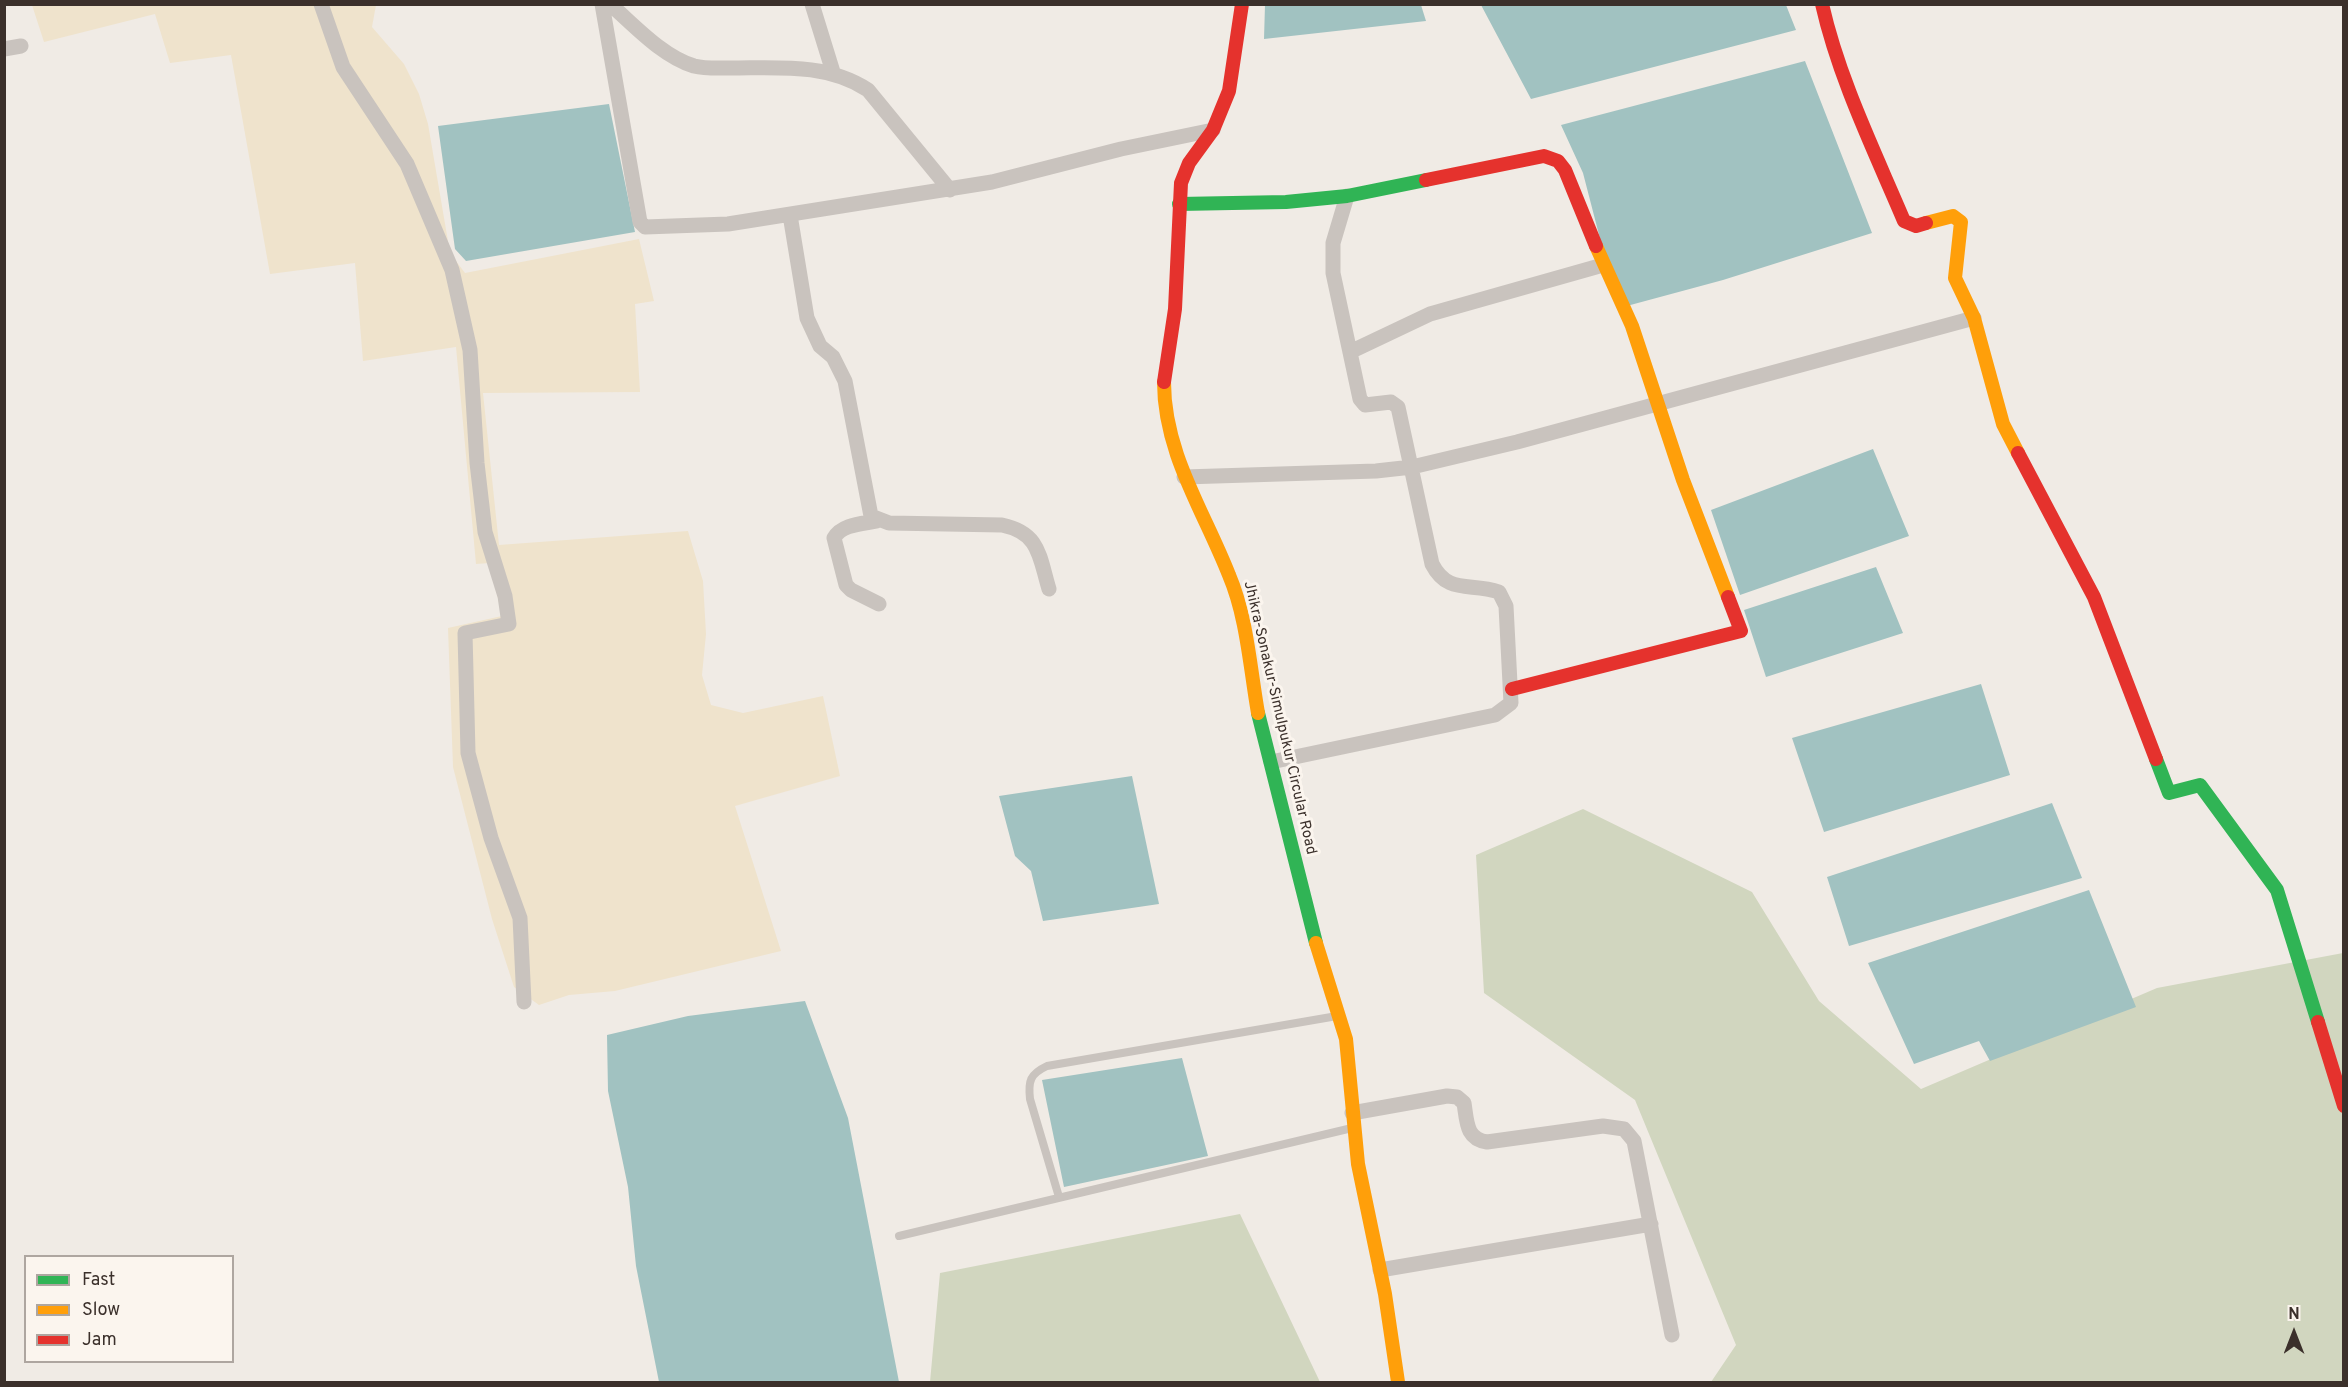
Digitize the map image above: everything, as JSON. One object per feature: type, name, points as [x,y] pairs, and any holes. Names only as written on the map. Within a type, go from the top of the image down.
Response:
[{"type":"street","points":[[321,4],[343,67],[407,164],[452,270],[470,350],[477,463],[485,532],[505,596],[509,624],[465,633],[468,753],[490,838],[520,918],[524,1002]]},
{"type":"street","points":[[602,4],[640,222],[645,227],[728,224],[950,190],[992,182],[1121,149],[1213,130]]},
{"type":"street","points":[[610,4],[673,57],[698,67],[790,68],[833,72],[851,79],[868,90],[950,190]]},
{"type":"street","points":[[812,4],[833,72]]},
{"type":"street","name":"Jhikra-Sonakur-Simulpukur Circular Road","points":[[1242,4],[1229,91],[1213,130],[1189,163],[1181,183],[1175,309],[1164,383],[1170,432],[1184,477],[1230,576],[1240,611],[1261,726],[1272,762],[1313,937],[1346,1039],[1352,1120],[1364,1203],[1380,1270],[1398,1383]]},
{"type":"street","points":[[1822,4],[1830,39],[1845,80],[1904,220],[1916,226],[1953,216],[1961,222],[1955,278],[1974,318],[2003,424],[2094,597],[2169,793],[2200,785],[2277,890],[2343,1106]]},
{"type":"street","points":[[4,48],[21,46]]},
{"type":"street","points":[[1179,204],[1286,202],[1347,196],[1544,156],[1558,161],[1565,170],[1603,265],[1632,326],[1657,404],[1741,631],[1512,689]]},
{"type":"street","points":[[1272,762],[1495,715],[1511,703],[1506,606],[1499,592],[1484,586],[1449,585],[1439,578],[1432,564],[1398,407],[1391,402],[1365,405],[1360,399],[1333,260],[1334,243],[1347,196]]},
{"type":"street","points":[[790,215],[807,318],[816,340],[833,357],[845,381],[868,507],[871,516],[877,521]]},
{"type":"street","points":[[1352,351],[1431,314],[1603,265]]},
{"type":"street","points":[[1184,477],[1376,471],[1412,467],[1657,404],[1974,318]]},
{"type":"street","points":[[879,604],[851,591],[846,585],[834,538],[838,531],[877,521],[1002,525],[1018,528],[1030,537],[1038,549],[1049,589]]},
{"type":"street","points":[[1352,1120],[1447,1096],[1457,1097],[1464,1103],[1470,1135],[1476,1140],[1487,1142],[1603,1126],[1624,1129],[1634,1141],[1672,1335]]},
{"type":"street","points":[[1380,1270],[1651,1224]]},
{"type":"lane","points":[[1059,1197],[1030,1099],[1028,1083],[1035,1072],[1047,1066],[1339,1016]]},
{"type":"lane","points":[[899,1236],[1059,1197],[1352,1120]]},
{"type":"green space","points":[[1583,809],[1752,892],[1819,1001],[1921,1089],[2157,988],[2343,953],[2343,1382],[1711,1382],[1736,1345],[1635,1100],[1484,993],[1476,855]]},
{"type":"green space","points":[[1240,1214],[1320,1382],[930,1382],[940,1273]]},
{"type":"sand","points":[[32,5],[376,5],[372,27],[404,64],[419,94],[428,124],[450,253],[465,273],[639,239],[654,301],[635,304],[640,392],[483,393],[499,545],[688,531],[703,581],[706,634],[702,675],[711,705],[743,713],[823,696],[840,776],[735,806],[781,951],[615,991],[569,995],[539,1005],[514,987],[492,919],[453,767],[448,628],[502,616],[490,563],[476,564],[456,347],[363,361],[355,263],[270,274],[231,55],[170,63],[155,14],[44,42]]},
{"type":"water","points":[[1265,5],[1421,5],[1426,21],[1264,39]]},
{"type":"water","points":[[1481,5],[1786,5],[1796,30],[1531,99]]},
{"type":"water","points":[[1805,61],[1872,233],[1723,280],[1623,307],[1611,281],[1583,173],[1561,125]]},
{"type":"water","points":[[609,104],[635,232],[466,261],[455,249],[438,126]]},
{"type":"water","points":[[1873,449],[1909,536],[1740,595],[1711,510]]},
{"type":"water","points":[[1876,567],[1903,633],[1766,677],[1744,610]]},
{"type":"water","points":[[1981,684],[2010,775],[1824,832],[1792,738]]},
{"type":"water","points":[[1132,776],[1159,904],[1043,921],[1031,871],[1015,856],[999,796]]},
{"type":"water","points":[[2052,803],[2082,878],[1849,946],[1827,877]]},
{"type":"water","points":[[2089,890],[2136,1007],[1990,1061],[1979,1041],[1914,1064],[1868,963]]},
{"type":"water","points":[[805,1001],[848,1118],[899,1382],[659,1382],[636,1266],[628,1187],[608,1091],[607,1035],[688,1016]]},
{"type":"water","points":[[1182,1058],[1208,1156],[1064,1187],[1042,1080]]},
{"type":"traffic: fast","points":[[1179,204],[1286,202],[1347,196],[1426,180]]},
{"type":"traffic: fast","points":[[1258,713],[1316,943]]},
{"type":"traffic: fast","points":[[2156,759],[2169,793],[2200,785],[2277,890],[2318,1022]]},
{"type":"traffic: slow","points":[[1926,223],[1953,216],[1961,222],[1955,278],[1974,318],[2003,424],[2018,453]]},
{"type":"traffic: slow","points":[[1596,246],[1632,326],[1683,480],[1728,597]]},
{"type":"traffic: slow","points":[[1164,382],[1166,408],[1178,457],[1229,575],[1240,608],[1258,713]]},
{"type":"traffic: slow","points":[[1316,943],[1346,1039],[1358,1164],[1385,1294],[1398,1382]]},
{"type":"traffic: jam","points":[[1164,382],[1175,309],[1181,183],[1189,163],[1213,130],[1229,91],[1242,4]]},
{"type":"traffic: jam","points":[[1822,4],[1848,87],[1904,221],[1916,226],[1926,223]]},
{"type":"traffic: jam","points":[[1426,180],[1544,156],[1558,161],[1565,170],[1596,246]]},
{"type":"traffic: jam","points":[[2018,453],[2094,597],[2156,759]]},
{"type":"traffic: jam","points":[[1512,689],[1741,631],[1728,597]]},
{"type":"traffic: jam","points":[[2318,1022],[2344,1106]]}]
